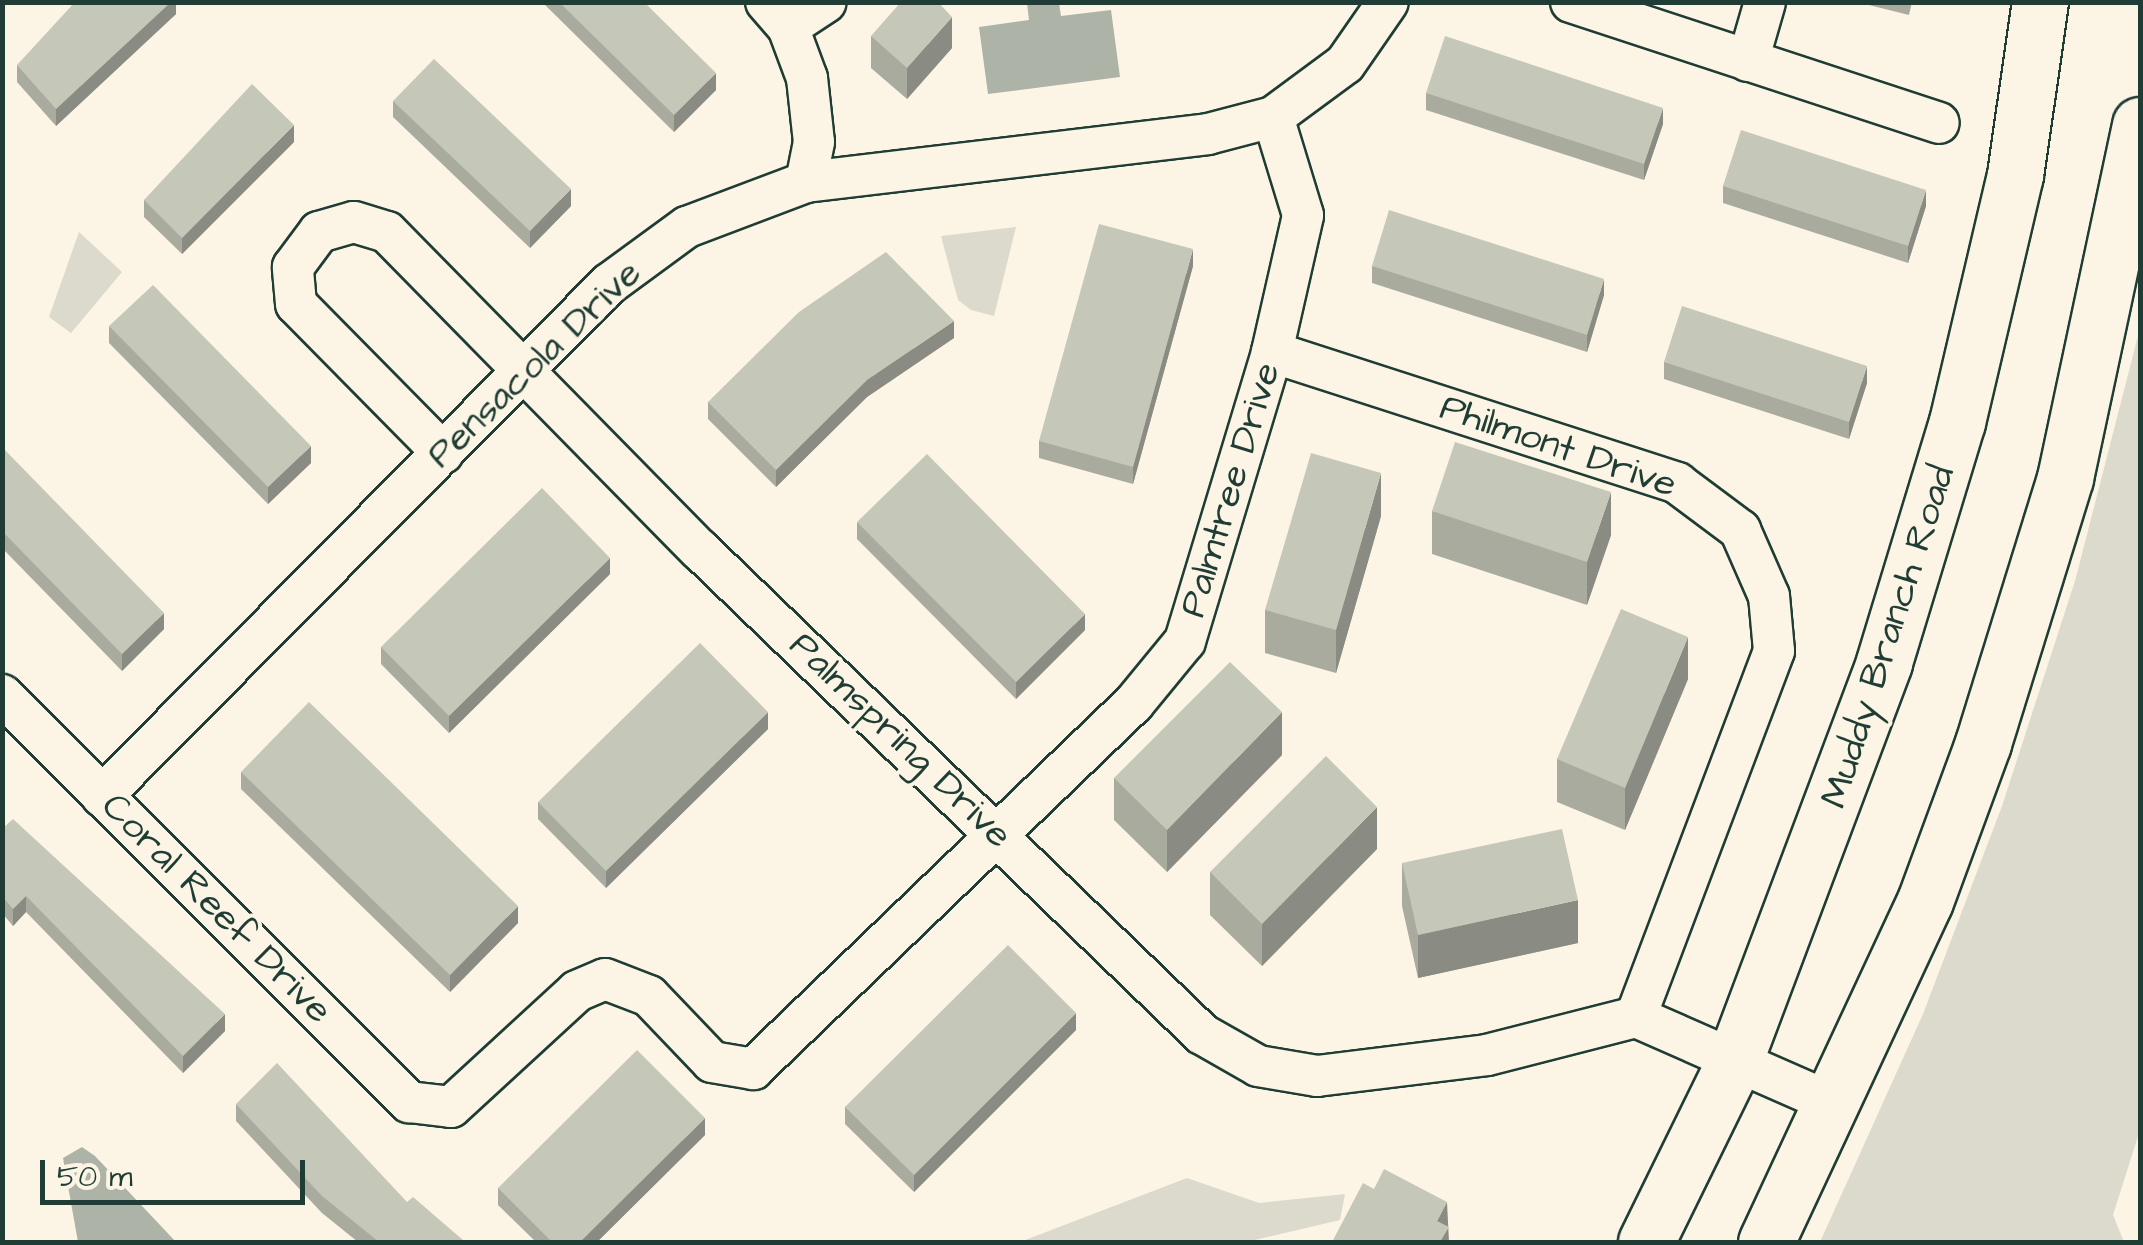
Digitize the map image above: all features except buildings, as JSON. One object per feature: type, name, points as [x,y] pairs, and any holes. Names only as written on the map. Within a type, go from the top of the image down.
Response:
[{"type":"main road","name":"Muddy Branch Road","points":[[1646,1242],[1734,1062],[1847,778],[1957,422],[2015,175],[2040,2]]},
{"type":"main road","points":[[1766,1242],[1834,1104],[1983,743],[2065,478],[2140,125]]},
{"type":"street","points":[[806,182],[812,107],[777,15],[826,2]]},
{"type":"street","name":"Pensacola Drive","points":[[102,796],[609,284],[687,226],[806,182],[1208,134],[1273,117],[1345,64],[1388,2]]},
{"type":"street","points":[[1571,2],[1938,123]]},
{"type":"street","points":[[1748,62],[1765,2]]},
{"type":"street","name":"Palmtree Drive","points":[[438,1111],[576,991],[605,979],[649,996],[712,1062],[753,1069],[1000,835],[1185,642],[1272,352],[1302,216],[1273,117]]},
{"type":"street","name":"Palmspring Drive","points":[[442,452],[305,320],[291,284],[300,252],[336,225],[371,224],[1000,835],[1154,995],[1258,1066],[1366,1071],[1486,1055],[1636,1017]]},
{"type":"street","name":"Philmont Drive","points":[[1272,352],[1677,484],[1740,530],[1770,596],[1774,650],[1636,1017]]},
{"type":"street","name":"Coral Reef Drive","points":[[2,695],[409,1102],[438,1111]]},
{"type":"street","points":[[1636,1017],[1834,1104]]},
{"type":"shaded area","points":[[1027,3],[1059,3],[1061,16],[1111,10],[1120,77],[988,94],[979,27],[1029,20]]},
{"type":"shaded area","points":[[1016,227],[994,316],[971,310],[958,300],[941,236]]},
{"type":"shaded area","points":[[79,232],[122,272],[71,333],[49,317]]},
{"type":"shaded area","points":[[2140,328],[2140,1130],[2113,1215],[2124,1242],[1820,1242],[1923,1014],[2002,806],[2075,581]]},
{"type":"shaded area","points":[[82,1147],[176,1242],[78,1242],[63,1158]]},
{"type":"shaded area","points":[[1187,1178],[1259,1203],[1345,1194],[1340,1220],[1246,1242],[1020,1242]]}]
